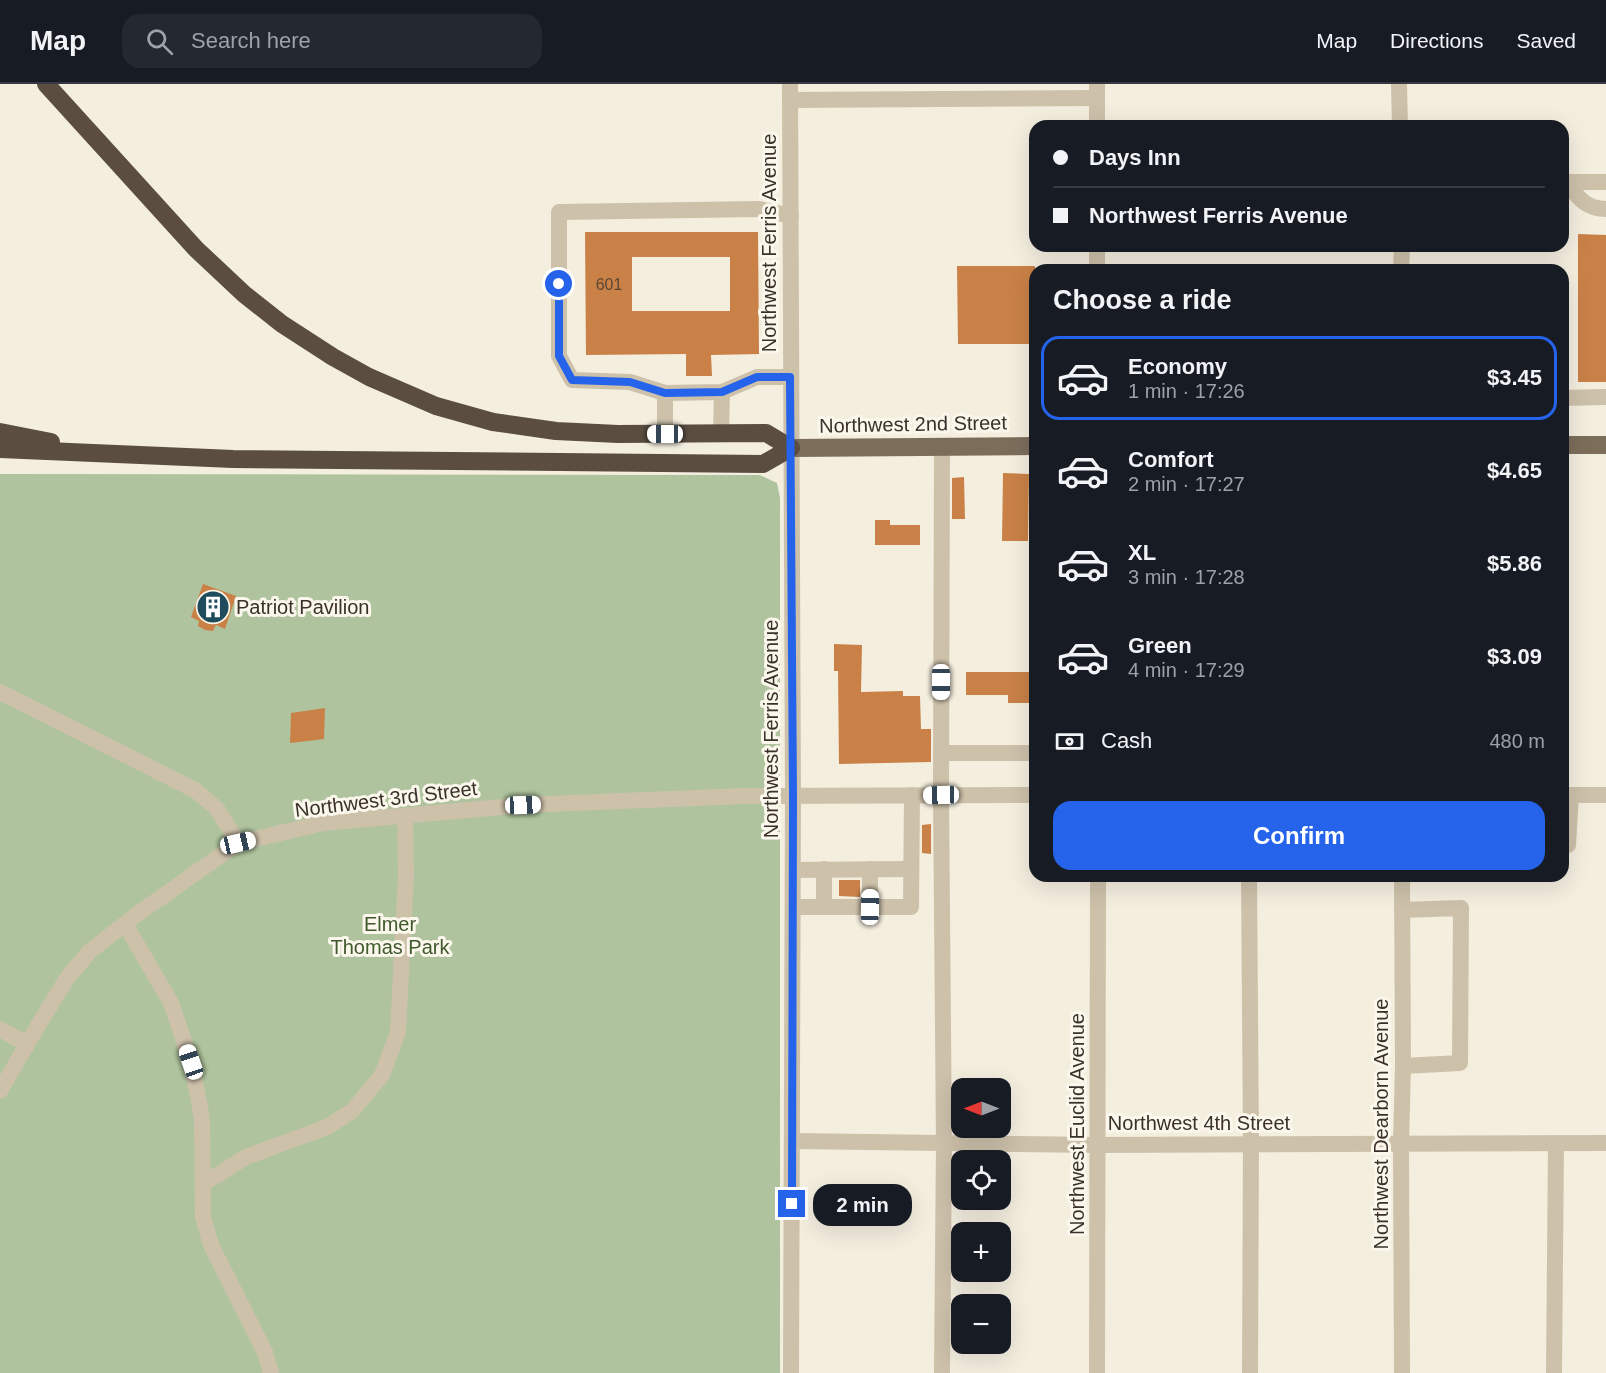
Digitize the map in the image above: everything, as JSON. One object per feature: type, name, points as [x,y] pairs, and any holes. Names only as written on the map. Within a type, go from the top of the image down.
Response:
[{"type":"highway","points":[[0,448],[233,459],[763,464],[791,448],[766,433],[618,434],[556,431],[493,422],[436,406],[369,377],[282,324],[244,294],[196,249],[46,87]]},
{"type":"highway","points":[[0,432],[115,454]]},
{"type":"main road","points":[[1569,445],[1606,445]]},
{"type":"main road","name":"Northwest 2nd Street","points":[[791,448],[1029,446]]},
{"type":"street","points":[[1399,84],[1400,120]]},
{"type":"street","points":[[790,92],[1097,91],[1097,120]]},
{"type":"street","name":"Northwest Ferris Avenue","points":[[790,92],[793,796],[791,1373]]},
{"type":"street","points":[[1569,182],[1606,182]]},
{"type":"street","points":[[1569,188],[1582,203],[1590,207],[1606,209]]},
{"type":"street","points":[[790,216],[759,209],[559,213],[559,356],[572,380],[630,382],[665,393],[722,392],[757,377],[790,377]]},
{"type":"street","points":[[721,434],[722,392]]},
{"type":"street","points":[[665,393],[665,434]]},
{"type":"street","points":[[1569,398],[1606,397]]},
{"type":"street","points":[[942,446],[941,795],[944,1144],[942,1373]]},
{"type":"street","points":[[0,692],[195,790],[218,809],[238,843]]},
{"type":"street","points":[[941,753],[1029,753]]},
{"type":"street","points":[[793,907],[911,906],[912,795]]},
{"type":"street","name":"Northwest 3rd Street","points":[[0,1091],[69,977],[90,951],[238,843],[323,823],[523,805],[793,796],[1029,795]]},
{"type":"street","points":[[1569,795],[1606,795]]},
{"type":"street","points":[[203,1184],[246,1157],[327,1127],[352,1111],[382,1075],[399,1032],[406,875],[405,816]]},
{"type":"street","points":[[824,869],[824,907]]},
{"type":"street","points":[[870,869],[870,907]]},
{"type":"street","points":[[793,870],[911,869]]},
{"type":"street","name":"Northwest Euclid Avenue","points":[[1097,1373],[1098,882]]},
{"type":"street","points":[[1249,882],[1250,1373]]},
{"type":"street","name":"Northwest Dearborn Avenue","points":[[1402,882],[1402,1373]]},
{"type":"street","points":[[1402,910],[1461,908],[1460,1063],[1403,1066]]},
{"type":"street","points":[[125,924],[171,1003],[191,1062],[202,1118],[203,1217],[211,1245],[265,1352],[271,1373]]},
{"type":"street","points":[[0,1029],[27,1044]]},
{"type":"street","name":"Northwest 4th Street","points":[[793,1141],[1098,1145],[1606,1143]]},
{"type":"street","points":[[1554,1373],[1556,1143]]},
{"type":"green space","name":"Elmer Thomas Park","points":[[0,474],[760,475],[777,483],[780,498],[780,1373],[0,1373]]},
{"type":"building","points":[[585,232],[758,232],[759,354],[711,355],[712,376],[686,376],[686,354],[586,355]],"holes":[[[632,257],[730,257],[730,311],[632,311]]]},
{"type":"building","points":[[1578,234],[1606,235],[1606,382],[1578,382]]},
{"type":"building","points":[[957,266],[1029,266],[1029,344],[958,344]]},
{"type":"building","points":[[1003,473],[1029,474],[1028,541],[1002,541]]},
{"type":"building","points":[[964,477],[965,519],[952,519],[952,478]]},
{"type":"building","points":[[875,520],[890,520],[890,525],[920,525],[920,545],[875,545]]},
{"type":"building","name":"Patriot Pavilion","points":[[203,584],[236,596],[225,629],[216,625],[213,631],[205,630],[198,626],[199,621],[191,617]]},
{"type":"building","points":[[834,644],[862,645],[861,692],[903,691],[903,696],[920,696],[921,729],[931,729],[931,762],[839,764],[838,671],[834,671]]},
{"type":"building","points":[[966,672],[1029,672],[1029,703],[1008,703],[1008,695],[966,695]]},
{"type":"building","points":[[325,708],[324,739],[290,743],[291,713]]},
{"type":"building","points":[[931,824],[931,854],[922,853],[922,825]]},
{"type":"building","points":[[839,880],[860,880],[860,897],[839,896]]},
{"type":"place","name":"Patriot Pavilion","points":[[213,607]]},
{"type":"route","points":[[559,284],[559,356],[572,380],[630,382],[665,393],[722,392],[757,377],[790,377],[793,796],[792,1204]]}]
